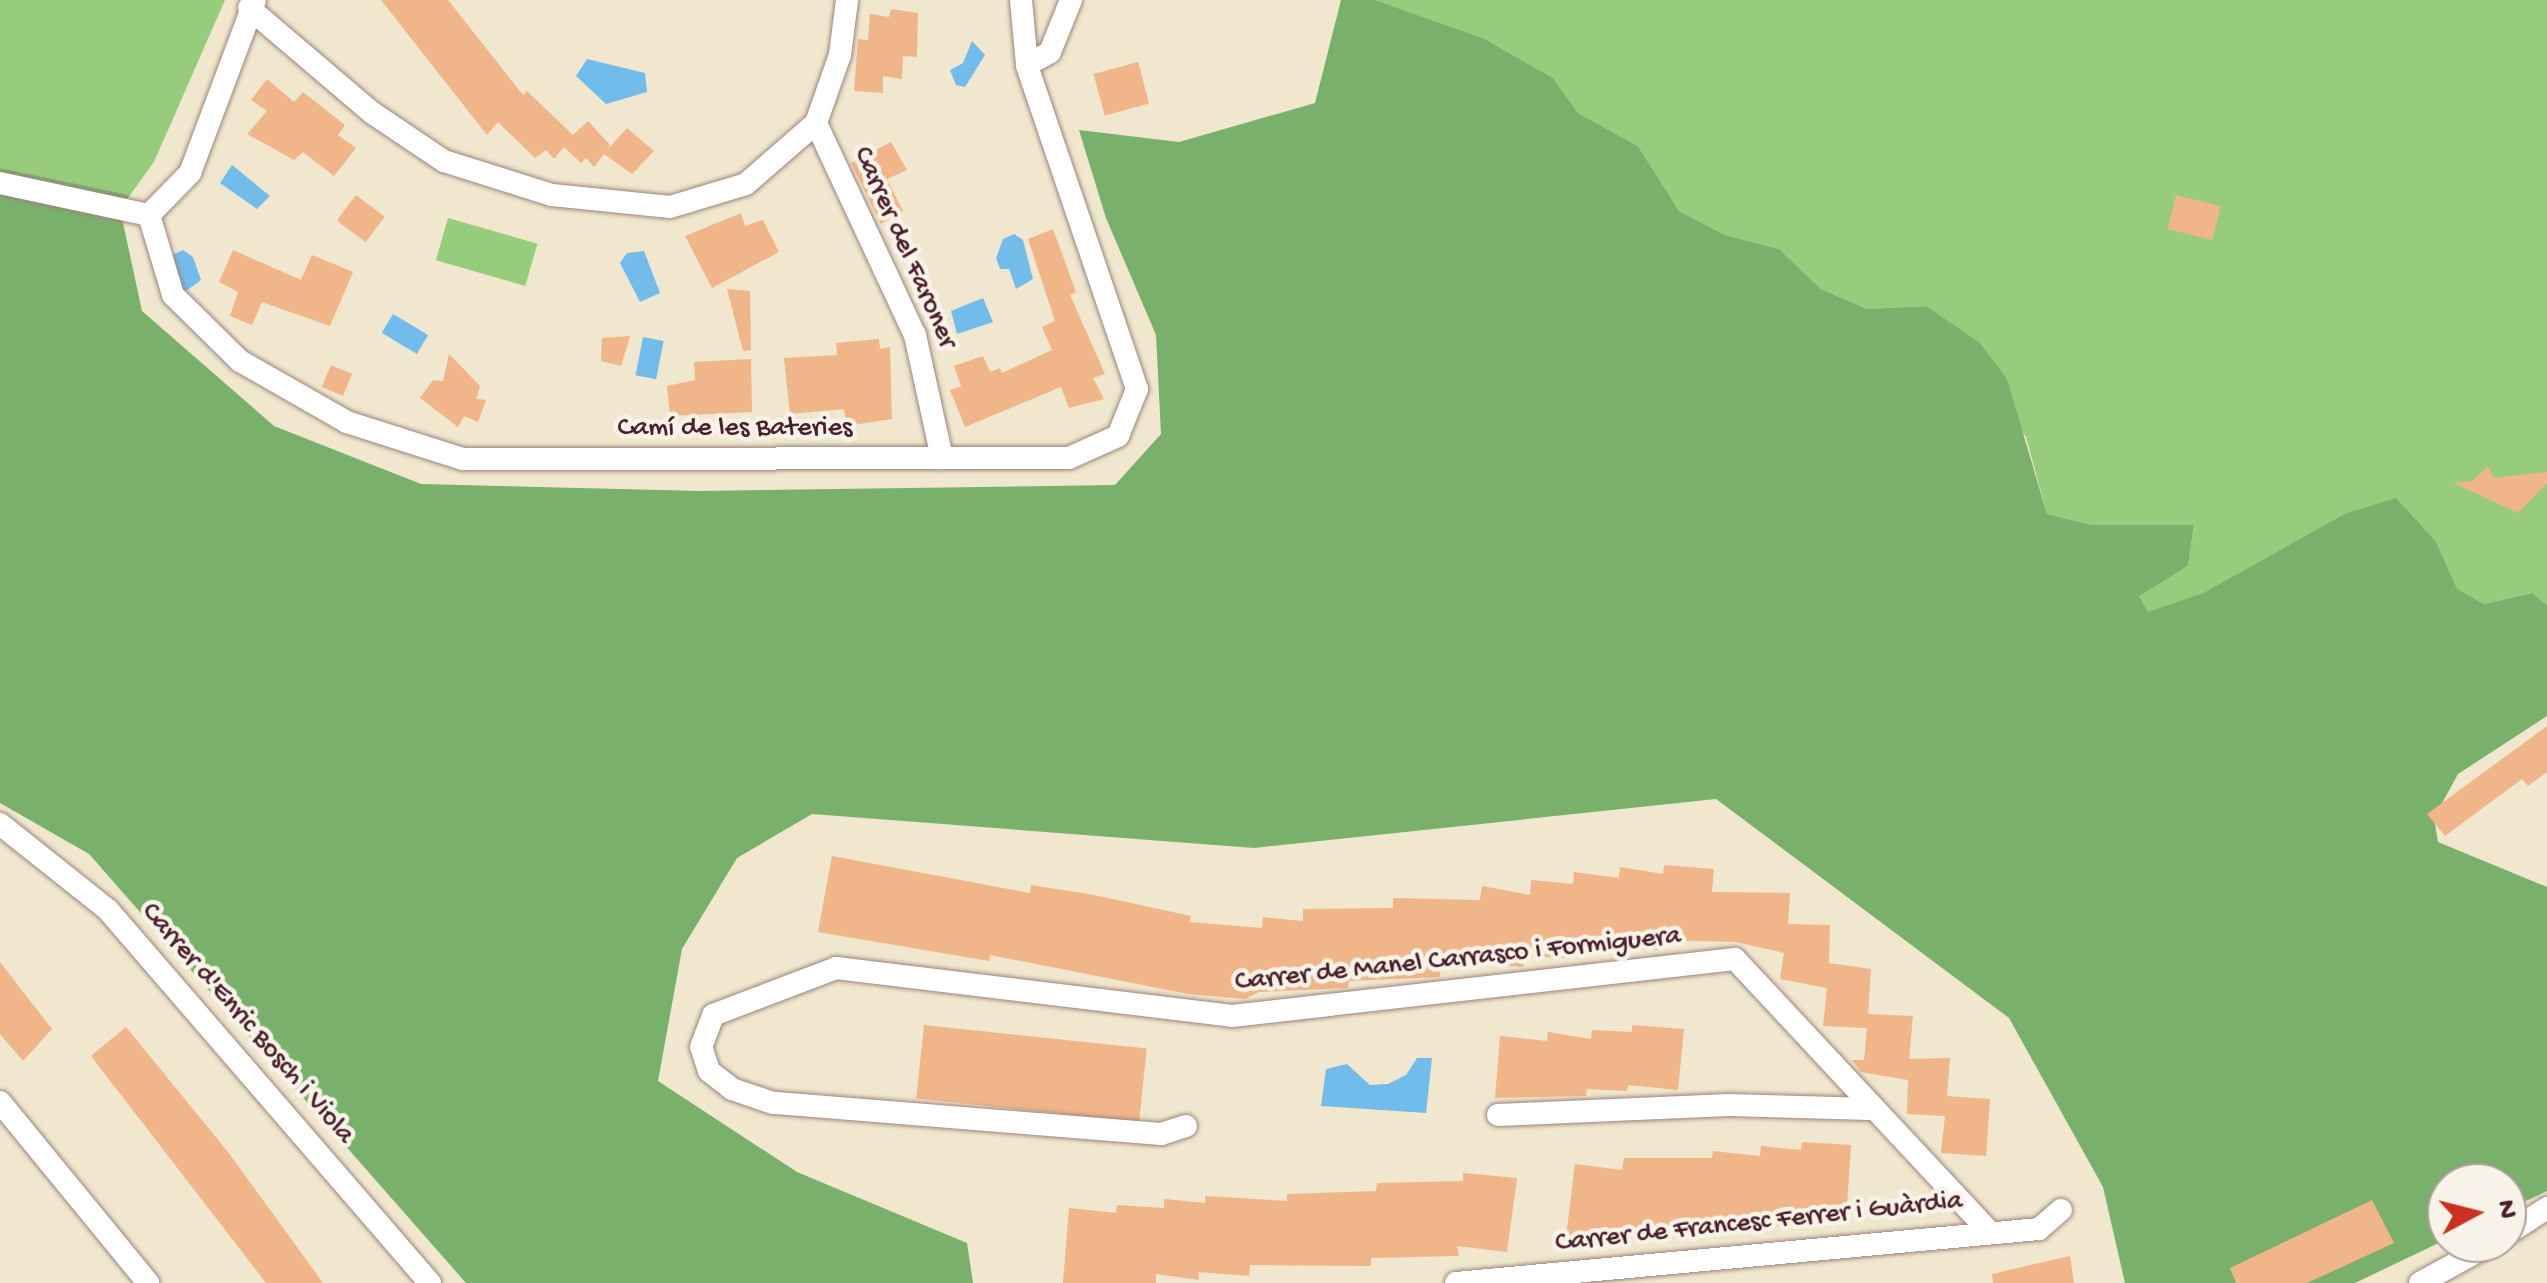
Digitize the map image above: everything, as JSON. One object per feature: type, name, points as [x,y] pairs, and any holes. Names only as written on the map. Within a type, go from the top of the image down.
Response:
[{"type":"street","points":[[0,183],[148,215],[190,174],[252,4],[371,112],[444,161],[552,195],[670,206],[746,184],[816,123],[840,55],[847,0]]},
{"type":"street","name":"Camí de les Bateries","points":[[148,215],[173,295],[240,362],[347,422],[463,459],[1068,458],[1118,436],[1137,389],[1028,65],[1021,0]]},
{"type":"street","points":[[1028,65],[1050,52],[1071,0]]},
{"type":"street","name":"Carrer del Faroner","points":[[816,123],[916,335],[942,458]]},
{"type":"street","name":"Carrer d'Enric Bosch i Viola","points":[[0,824],[108,910],[430,1283]]},
{"type":"street","name":"Carrer de Manel Carrasco i Formiguera","points":[[1186,1126],[1161,1134],[772,1103],[720,1080],[709,1071],[701,1047],[714,1015],[836,968],[1232,1016],[1735,959],[1870,1109],[1990,1231]]},
{"type":"street","points":[[0,1102],[148,1283]]},
{"type":"street","points":[[1498,1115],[1730,1105],[1870,1109]]},
{"type":"street","name":"Carrer de Francesc Ferrer i Guàrdia","points":[[1456,1283],[2039,1229],[2061,1210]]},
{"type":"street","points":[[2420,1283],[2456,1263]]},
{"type":"green space","points":[[0,0],[225,0],[154,162],[130,195],[0,168]]},
{"type":"green space","points":[[1341,0],[1375,0],[1483,38],[1553,78],[1578,113],[1638,146],[1679,211],[1725,235],[1779,249],[1821,289],[1867,309],[1926,306],[1980,343],[2007,379],[2047,514],[2092,525],[2194,525],[2188,566],[2139,596],[2148,612],[2203,593],[2344,514],[2396,498],[2436,542],[2457,589],[2484,604],[2532,593],[2547,605],[2547,716],[2458,774],[2434,818],[2438,842],[2547,887],[2547,1191],[2527,1200],[2527,1163],[2427,1163],[2427,1249],[2355,1283],[2125,1283],[2103,1187],[2009,1018],[1716,799],[1254,848],[812,814],[737,858],[682,949],[658,1081],[797,1172],[967,1243],[973,1283],[466,1283],[89,854],[0,803],[0,168],[130,195],[120,209],[142,311],[274,426],[421,484],[701,491],[1115,485],[1161,434],[1156,335],[1106,218],[1079,130],[1179,142],[1315,103]]},
{"type":"green space","points":[[1375,0],[2547,0],[2547,605],[2531,593],[2484,604],[2456,589],[2436,542],[2344,514],[2203,593],[2148,613],[2138,596],[2188,566],[2194,526],[2092,525],[2047,514],[2026,437],[1926,306],[1867,309],[1821,289],[1779,249],[1725,235],[1679,211],[1638,146],[1578,113],[1553,78],[1483,38]]},
{"type":"green space","points":[[448,218],[537,244],[525,286],[436,260]]},
{"type":"water","points":[[972,41],[985,55],[965,87],[956,85],[950,70],[963,63]]},
{"type":"water","points":[[587,59],[645,73],[647,92],[606,104],[576,76]]},
{"type":"water","points":[[232,165],[270,196],[257,209],[220,183]]},
{"type":"water","points":[[1014,234],[1023,240],[1033,279],[1016,289],[1009,269],[1000,269],[996,258],[1003,239]]},
{"type":"water","points":[[183,250],[193,257],[201,280],[182,294],[170,256]]},
{"type":"water","points":[[644,251],[660,293],[640,302],[620,263],[627,253]]},
{"type":"water","points":[[983,298],[993,322],[957,334],[951,311]]},
{"type":"water","points":[[393,314],[428,335],[417,354],[382,333]]},
{"type":"water","points":[[643,337],[664,341],[656,379],[636,375]]},
{"type":"water","points":[[1417,1058],[1432,1058],[1426,1113],[1321,1106],[1326,1069],[1347,1064],[1370,1085],[1388,1084],[1406,1075]]},
{"type":"building","points":[[381,0],[448,0],[523,95],[527,91],[573,135],[588,121],[610,145],[607,150],[627,128],[654,151],[632,174],[604,154],[594,167],[586,158],[581,163],[564,147],[554,159],[546,150],[535,158],[498,122],[487,135]]},
{"type":"building","points":[[891,9],[918,13],[917,57],[903,56],[902,79],[883,76],[883,93],[854,91],[858,39],[868,40],[870,14],[889,17]]},
{"type":"building","points":[[1138,62],[1149,104],[1105,115],[1094,74]]},
{"type":"building","points":[[267,79],[294,102],[303,92],[345,125],[338,135],[356,148],[334,176],[303,152],[294,160],[247,134],[267,111],[251,100]]},
{"type":"building","points":[[891,142],[907,170],[887,179],[903,211],[881,224],[851,163]]},
{"type":"building","points":[[356,195],[385,217],[365,242],[337,221]]},
{"type":"building","points":[[2176,195],[2221,206],[2212,240],[2168,229]]},
{"type":"building","points":[[741,213],[745,226],[763,220],[779,252],[712,288],[685,236]]},
{"type":"building","points":[[1053,229],[1076,292],[1070,295],[1105,374],[1093,378],[1104,399],[1069,408],[1061,387],[965,427],[950,390],[961,386],[954,366],[983,356],[990,372],[1000,368],[1002,373],[1052,350],[1042,327],[1055,321],[1028,239]]},
{"type":"building","points":[[233,250],[301,280],[312,255],[353,272],[330,326],[262,302],[252,325],[230,316],[238,292],[219,282]]},
{"type":"building","points":[[727,289],[750,291],[751,350],[743,351]]},
{"type":"building","points":[[630,336],[621,366],[601,361],[602,338]]},
{"type":"building","points":[[879,339],[880,349],[890,347],[892,419],[846,426],[844,409],[790,414],[784,358],[837,355],[836,343]]},
{"type":"building","points":[[449,354],[480,386],[476,399],[486,400],[478,422],[464,416],[458,427],[420,398],[433,380],[443,381]]},
{"type":"building","points":[[751,359],[752,412],[670,416],[667,386],[695,380],[694,362]]},
{"type":"building","points":[[331,365],[352,374],[343,396],[322,387]]},
{"type":"building","points":[[2488,466],[2494,478],[2547,472],[2547,483],[2518,513],[2454,483],[2472,481]]},
{"type":"building","points":[[2547,726],[2547,772],[2528,786],[2522,779],[2445,836],[2427,814]]},
{"type":"building","points":[[832,856],[1030,893],[1031,885],[1094,895],[1191,916],[1190,922],[1262,928],[1263,917],[1303,921],[1303,909],[1393,908],[1393,898],[1480,900],[1482,886],[1530,895],[1531,880],[1573,884],[1574,872],[1619,878],[1620,867],[1663,874],[1664,865],[1714,869],[1712,892],[1790,893],[1788,924],[1830,925],[1829,963],[1871,969],[1868,1014],[1913,1016],[1909,1059],[1950,1058],[1947,1096],[1990,1099],[1986,1156],[1941,1153],[1945,1116],[1907,1114],[1908,1080],[1861,1072],[1852,1060],[1864,1060],[1867,1028],[1823,1026],[1827,988],[1780,979],[1784,953],[1736,942],[1659,940],[1658,950],[1569,946],[1567,958],[1525,956],[1523,967],[1441,959],[1440,977],[1349,981],[1348,988],[1259,992],[1245,999],[1188,994],[990,955],[989,961],[818,932]]},
{"type":"building","points":[[0,962],[52,1029],[23,1061],[0,1034]]},
{"type":"building","points":[[924,1025],[1147,1048],[1139,1122],[916,1099]]},
{"type":"building","points":[[1632,1025],[1684,1029],[1678,1090],[1628,1085],[1627,1091],[1587,1089],[1586,1096],[1495,1098],[1500,1036],[1547,1041],[1548,1032],[1591,1039],[1592,1030],[1632,1032]]},
{"type":"building","points":[[126,1027],[228,1152],[323,1283],[266,1283],[91,1056]]},
{"type":"building","points":[[1802,1142],[1851,1145],[1846,1222],[1795,1218],[1794,1226],[1709,1226],[1707,1234],[1658,1231],[1657,1239],[1615,1231],[1617,1242],[1566,1237],[1575,1164],[1622,1170],[1624,1158],[1712,1158],[1713,1151],[1760,1156],[1761,1146],[1801,1150]]},
{"type":"building","points":[[1463,1173],[1517,1178],[1507,1252],[1457,1246],[1459,1256],[1371,1258],[1371,1266],[1250,1265],[1249,1276],[1198,1272],[1199,1280],[1156,1274],[1156,1283],[1063,1283],[1069,1208],[1116,1213],[1117,1205],[1164,1208],[1164,1199],[1205,1203],[1205,1196],[1287,1201],[1287,1194],[1376,1191],[1377,1183],[1463,1181]]},
{"type":"building","points":[[2372,1200],[2394,1243],[2307,1283],[2236,1283],[2230,1268]]},
{"type":"building","points":[[2070,1256],[2074,1283],[1993,1283],[1992,1274]]}]
